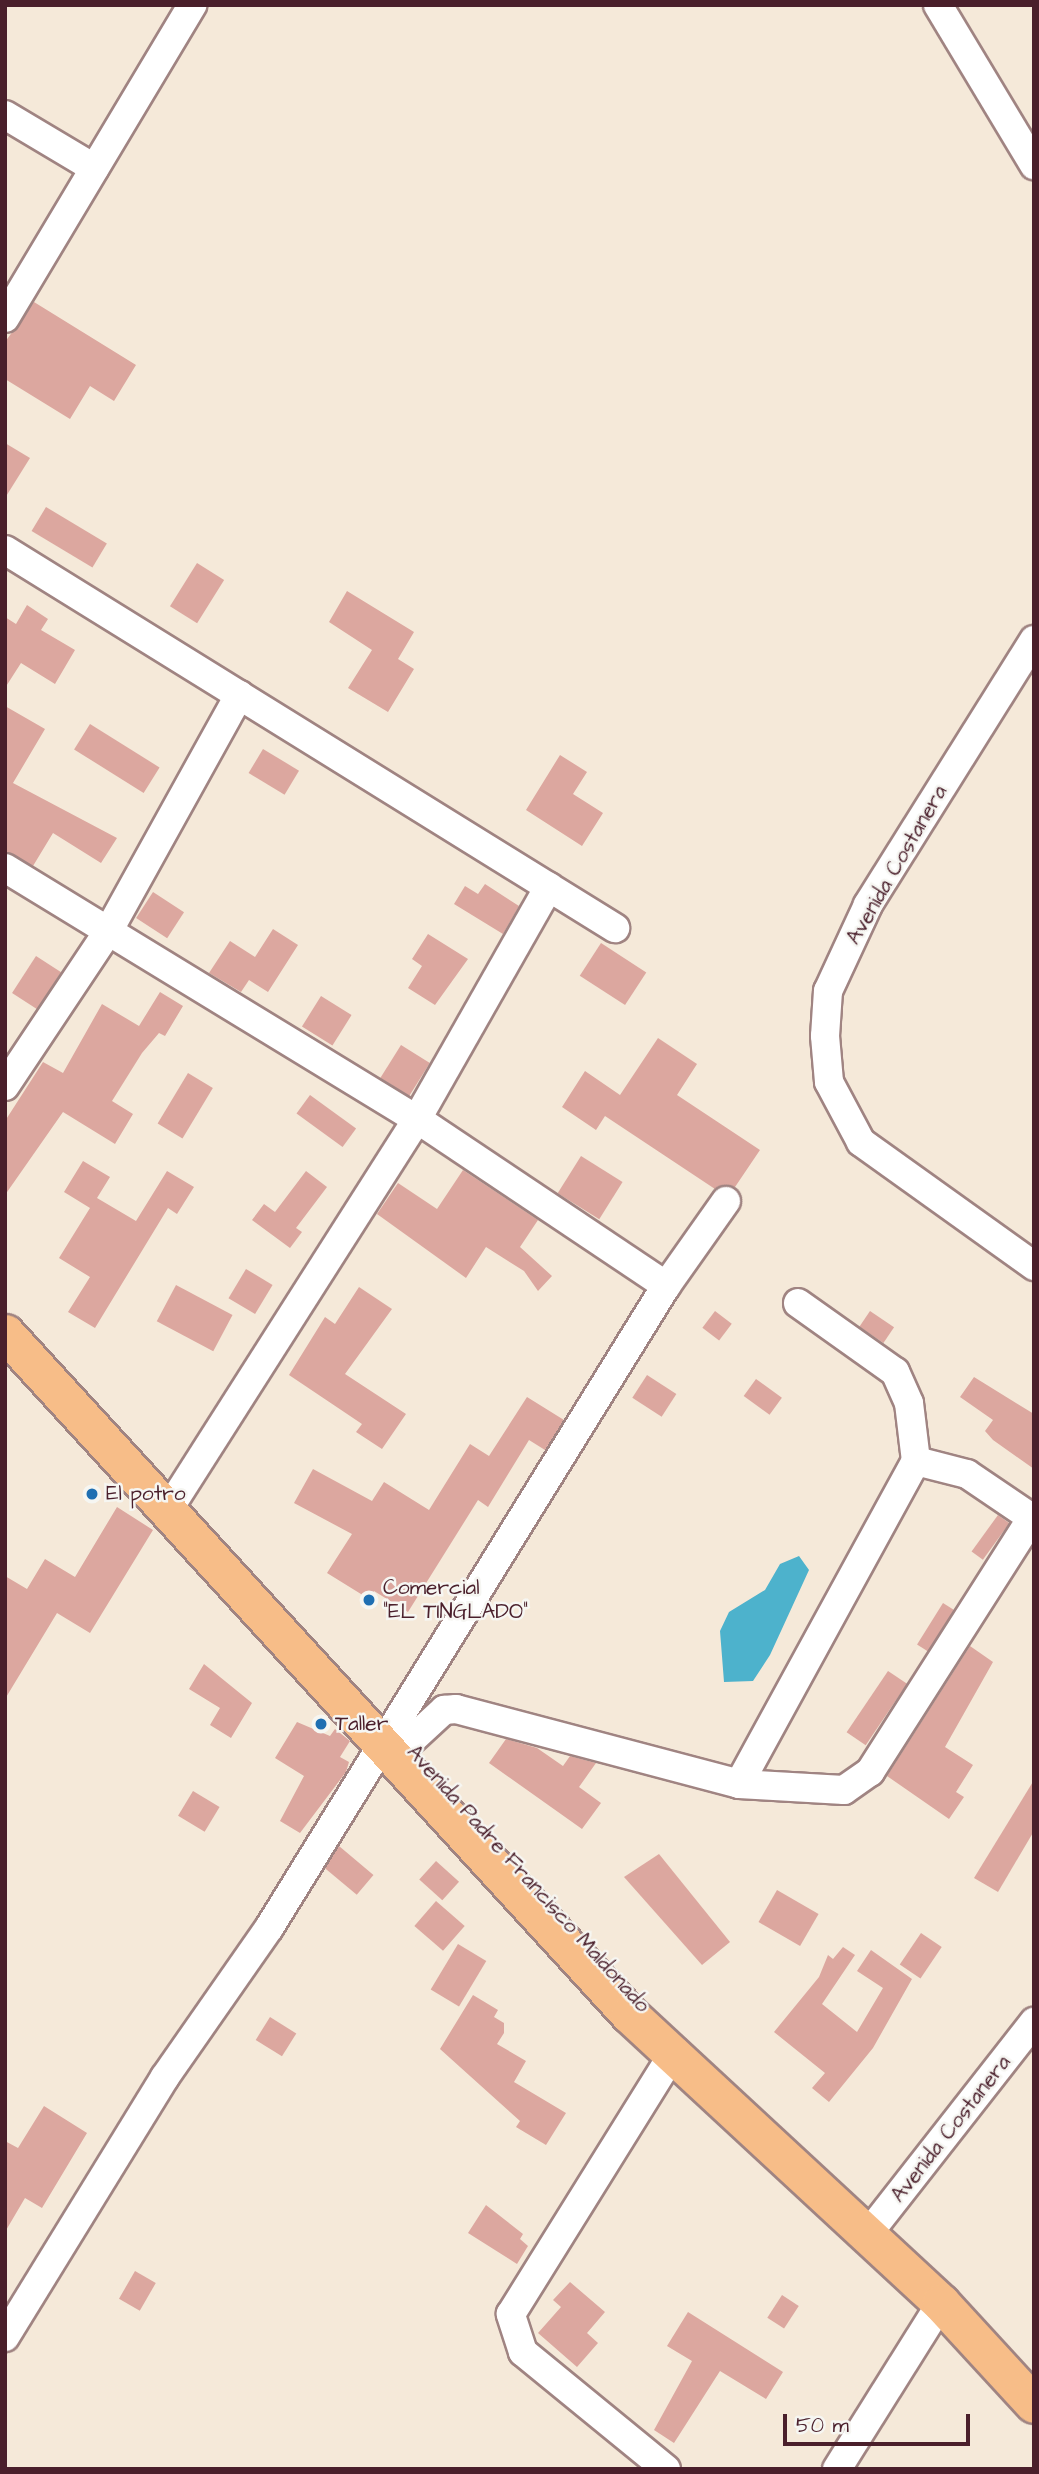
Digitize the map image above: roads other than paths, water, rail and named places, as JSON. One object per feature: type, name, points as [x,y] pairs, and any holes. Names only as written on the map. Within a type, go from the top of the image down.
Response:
[{"type":"main road","name":"Avenida Padre Francisco Maldonado","points":[[5,1310],[177,1496],[394,1739]]},
{"type":"main road","name":"Avenida Padre Francisco Maldonado","points":[[5,1333],[644,2000],[675,2051],[941,2303],[1034,2404]]},
{"type":"street","points":[[5,317],[192,5]]},
{"type":"street","points":[[938,5],[1034,165]]},
{"type":"street","points":[[5,115],[94,168]]},
{"type":"street","points":[[5,550],[615,928]]},
{"type":"street","name":"Avenida Costanera","points":[[1034,640],[868,905],[828,990],[825,1036],[829,1082],[861,1142],[1034,1266]]},
{"type":"street","points":[[5,1086],[109,930],[239,695]]},
{"type":"street","points":[[5,868],[416,1119],[666,1286]]},
{"type":"street","points":[[177,1496],[416,1119],[549,887]]},
{"type":"street","points":[[5,2337],[394,1739],[666,1286],[726,1200]]},
{"type":"street","points":[[739,1784],[916,1461],[909,1402],[895,1372],[798,1303]]},
{"type":"street","points":[[394,1739],[444,1710],[456,1709],[739,1784],[844,1790],[870,1772],[1032,1518],[967,1474],[916,1461]]},
{"type":"street","name":"Avenida Costanera","points":[[867,2235],[1034,2022]]},
{"type":"street","points":[[666,2469],[523,2352],[511,2314],[675,2051]]},
{"type":"street","points":[[837,2469],[941,2303]]},
{"type":"water","points":[[799,1556],[809,1570],[770,1655],[753,1681],[724,1682],[720,1631],[729,1612],[765,1590],[780,1564]]},
{"type":"place","name":"El potro","points":[[92,1494]]},
{"type":"place","name":"Comercial \"EL TINGLADO\"","points":[[369,1600]]},
{"type":"place","name":"Taller","points":[[321,1724]]}]
